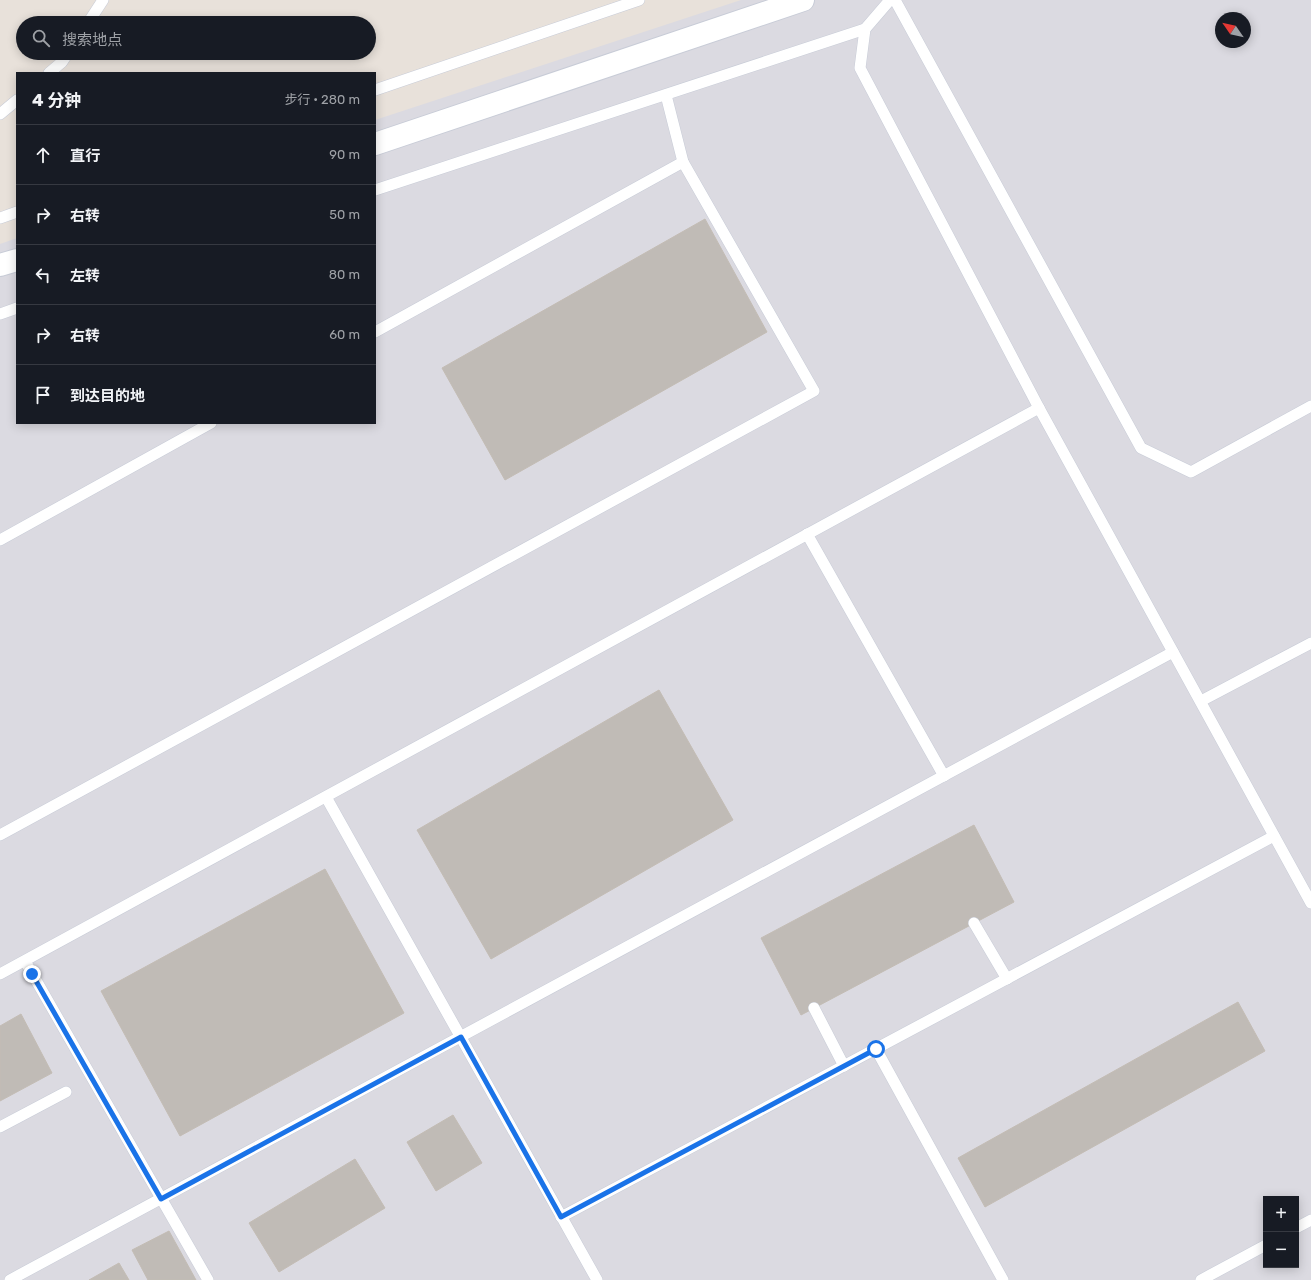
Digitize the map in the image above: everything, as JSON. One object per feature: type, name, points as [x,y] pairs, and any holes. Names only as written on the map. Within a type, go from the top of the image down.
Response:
[{"type":"street","points":[[376,144],[804,0]]},
{"type":"street","points":[[0,265],[16,260]]},
{"type":"lane","points":[[93,16],[103,0]]},
{"type":"lane","points":[[376,90],[639,0]]},
{"type":"lane","points":[[376,190],[865,29],[890,0]]},
{"type":"lane","points":[[895,0],[1141,448],[1191,472],[1311,406]]},
{"type":"lane","points":[[865,29],[860,68],[1040,408],[1311,903]]},
{"type":"lane","points":[[50,72],[63,60]]},
{"type":"lane","points":[[0,835],[814,391],[683,162],[666,95]]},
{"type":"lane","points":[[0,114],[16,101]]},
{"type":"lane","points":[[376,331],[683,162]]},
{"type":"lane","points":[[0,218],[16,212]]},
{"type":"lane","points":[[0,314],[16,308]]},
{"type":"lane","points":[[0,974],[1040,408]]},
{"type":"lane","points":[[0,540],[209,424]]},
{"type":"lane","points":[[807,534],[944,776]]},
{"type":"lane","points":[[1201,701],[1311,643]]},
{"type":"lane","points":[[10,1280],[1173,652]]},
{"type":"lane","points":[[326,797],[597,1280]]},
{"type":"lane","points":[[561,1217],[1274,836]]},
{"type":"lane","points":[[974,923],[1007,979]]},
{"type":"lane","points":[[25,961],[208,1280]]},
{"type":"lane","points":[[814,1008],[844,1066]]},
{"type":"lane","points":[[876,1049],[1003,1280]]},
{"type":"lane","points":[[0,1127],[66,1092]]},
{"type":"lane","points":[[1299,1226],[1311,1220]]},
{"type":"lane","points":[[1201,1280],[1263,1246]]},
{"type":"shaded area","points":[[741,0],[1311,0],[1311,1280],[0,1280],[0,244],[16,238],[16,424],[376,424],[376,120]]},
{"type":"building","points":[[705,219],[767,332],[505,480],[442,368]]},
{"type":"building","points":[[659,690],[733,820],[491,959],[417,830]]},
{"type":"building","points":[[974,825],[1014,902],[801,1015],[761,938]]},
{"type":"building","points":[[325,869],[404,1013],[180,1136],[101,991]]},
{"type":"building","points":[[1238,1002],[1265,1051],[985,1207],[958,1158]]},
{"type":"building","points":[[21,1014],[52,1073],[0,1101],[0,1026]]},
{"type":"building","points":[[453,1115],[482,1163],[436,1191],[407,1142]]},
{"type":"building","points":[[355,1159],[385,1208],[279,1272],[249,1223]]},
{"type":"building","points":[[169,1231],[196,1280],[148,1280],[132,1250]]},
{"type":"building","points":[[119,1263],[129,1280],[89,1280]]},
{"type":"route","points":[[32,974],[161,1199],[461,1037],[561,1217],[876,1049]]}]
